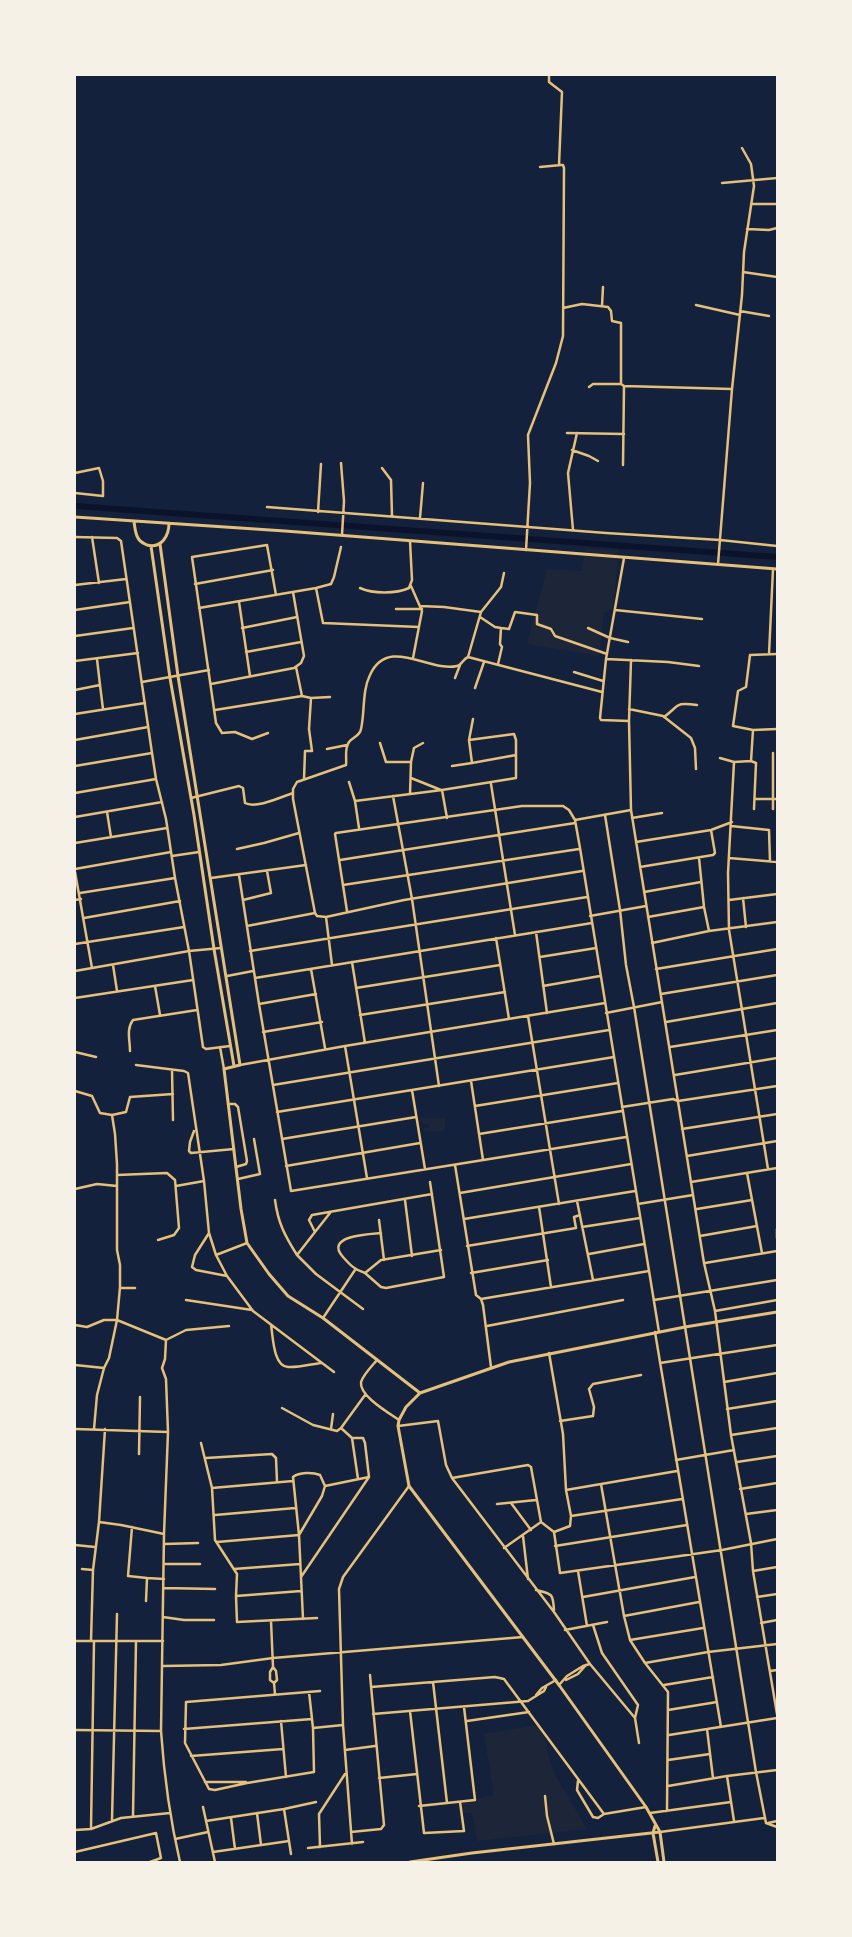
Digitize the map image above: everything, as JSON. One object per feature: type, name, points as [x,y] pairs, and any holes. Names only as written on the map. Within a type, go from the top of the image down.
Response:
[{"type":"street","points":[[549,75],[549,82],[562,92],[559,166]]},
{"type":"street","points":[[719,563],[732,389],[747,229],[754,180],[751,164],[742,148]]},
{"type":"street","points":[[526,548],[530,483],[528,435],[561,348],[563,308],[564,168],[563,165],[540,168]]},
{"type":"street","points":[[722,183],[777,178]]},
{"type":"street","points":[[751,204],[777,204]]},
{"type":"street","points":[[747,229],[769,230],[777,228]]},
{"type":"street","points":[[743,272],[777,277]]},
{"type":"street","points":[[602,306],[603,287]]},
{"type":"street","points":[[563,308],[582,304],[610,308],[612,321],[621,323],[623,465]]},
{"type":"street","points":[[696,305],[769,316]]},
{"type":"street","points":[[589,387],[592,384],[732,389]]},
{"type":"street","points":[[567,433],[624,434]]},
{"type":"street","points":[[573,530],[568,473],[577,433]]},
{"type":"street","points":[[572,450],[586,454],[598,461]]},
{"type":"street","points":[[341,463],[342,535]]},
{"type":"street","points":[[318,512],[321,464]]},
{"type":"street","points":[[75,473],[99,468],[103,481],[102,496],[75,494]]},
{"type":"street","points":[[382,468],[391,480],[392,516]]},
{"type":"street","points":[[420,518],[423,483]]},
{"type":"street","points":[[267,507],[343,516],[392,516],[777,546]]},
{"type":"street","points":[[75,517],[526,548],[624,558],[719,563],[775,569],[769,654]]},
{"type":"street","points":[[134,522],[139,540],[151,546],[160,544],[167,534],[169,523]]},
{"type":"street","points":[[75,537],[120,538],[156,779],[168,828],[203,1047],[206,1049],[230,1046]]},
{"type":"street","points":[[92,537],[99,583]]},
{"type":"street","points":[[410,541],[411,585],[421,608],[413,658]]},
{"type":"street","points":[[160,544],[178,676],[240,1065]]},
{"type":"street","points":[[268,733],[252,739],[235,732],[222,733],[216,723],[200,608],[191,559],[195,555],[267,545],[276,595]]},
{"type":"street","points":[[151,546],[170,678],[234,1066]]},
{"type":"street","points":[[200,608],[331,584],[341,547]]},
{"type":"street","points":[[624,558],[603,681],[601,720],[629,721]]},
{"type":"street","points":[[195,584],[272,570]]},
{"type":"street","points":[[455,678],[460,665],[468,657],[481,612],[502,587],[504,573]]},
{"type":"street","points":[[75,585],[126,579]]},
{"type":"street","points":[[360,588],[368,592],[381,593],[405,590],[411,585]]},
{"type":"street","points":[[316,588],[323,623],[419,627]]},
{"type":"street","points":[[211,684],[296,667],[304,656],[293,592]]},
{"type":"street","points":[[75,610],[130,602]]},
{"type":"street","points":[[238,602],[250,676]]},
{"type":"street","points":[[396,609],[444,607],[481,612]]},
{"type":"street","points":[[615,610],[702,619]]},
{"type":"street","points":[[480,617],[495,627],[509,629],[515,612],[537,615],[537,624],[551,629],[555,636],[607,654]]},
{"type":"street","points":[[242,628],[297,617]]},
{"type":"street","points":[[75,636],[134,628]]},
{"type":"street","points":[[498,664],[502,645],[500,644],[501,628]]},
{"type":"street","points":[[588,628],[610,638],[628,642]]},
{"type":"street","points":[[246,652],[301,642]]},
{"type":"street","points":[[75,661],[138,653]]},
{"type":"street","points":[[777,654],[750,655],[746,687],[738,691],[734,726],[753,730],[777,729]]},
{"type":"street","points":[[468,657],[602,692]]},
{"type":"street","points":[[326,749],[347,745],[361,732],[367,684],[371,672],[380,661],[386,658],[413,658],[446,666],[455,667],[460,665]]},
{"type":"street","points":[[97,659],[103,710]]},
{"type":"street","points":[[606,660],[668,662],[699,666]]},
{"type":"street","points":[[631,660],[629,721],[632,818],[704,1263],[715,1311],[731,1435],[751,1543],[761,1623],[776,1695],[777,1716],[750,1723],[669,1735]]},
{"type":"street","points":[[474,688],[484,661]]},
{"type":"street","points":[[296,667],[302,696]]},
{"type":"street","points":[[142,682],[209,670]]},
{"type":"street","points":[[574,672],[603,681]]},
{"type":"street","points":[[75,690],[100,686]]},
{"type":"street","points":[[215,710],[302,696],[311,698],[330,697]]},
{"type":"street","points":[[304,780],[305,751],[312,751],[309,729],[311,698]]},
{"type":"street","points":[[75,714],[145,703]]},
{"type":"street","points":[[664,717],[676,706],[683,703],[697,705]]},
{"type":"street","points":[[630,709],[664,717],[692,740],[696,768]]},
{"type":"street","points":[[472,763],[469,740],[473,719]]},
{"type":"street","points":[[75,740],[148,727]]},
{"type":"street","points":[[751,761],[753,730]]},
{"type":"street","points":[[355,801],[491,784],[516,778],[516,738],[514,734],[469,740]]},
{"type":"street","points":[[380,743],[386,762],[411,762]]},
{"type":"street","points":[[410,794],[411,762],[414,748],[423,743]]},
{"type":"street","points":[[347,745],[346,765],[296,782],[293,793],[299,832],[317,916],[326,917],[347,911],[412,899],[583,871]]},
{"type":"street","points":[[75,766],[152,752]]},
{"type":"street","points":[[773,753],[775,799],[773,809]]},
{"type":"street","points":[[452,766],[516,755]]},
{"type":"street","points":[[720,758],[734,762],[751,761],[756,763],[754,809]]},
{"type":"street","points":[[734,762],[729,858],[729,930],[768,1169]]},
{"type":"street","points":[[410,778],[442,790]]},
{"type":"street","points":[[75,793],[156,779]]},
{"type":"street","points":[[349,782],[355,801],[359,828]]},
{"type":"street","points":[[491,784],[515,936]]},
{"type":"street","points":[[191,798],[239,786],[243,788],[245,803],[250,805],[270,802],[293,793]]},
{"type":"street","points":[[442,790],[447,818]]},
{"type":"street","points":[[393,796],[412,899],[414,925],[439,1086]]},
{"type":"street","points":[[755,799],[775,799]]},
{"type":"street","points":[[75,818],[162,802]]},
{"type":"street","points":[[347,911],[335,834],[359,828],[447,818],[522,806],[563,806],[569,810],[575,821],[654,1300],[660,1364],[721,1727]]},
{"type":"street","points":[[340,860],[499,836],[631,810]]},
{"type":"street","points":[[107,812],[111,838]]},
{"type":"street","points":[[632,818],[662,813]]},
{"type":"street","points":[[605,815],[620,910],[626,966],[666,1200],[690,1359],[750,1723],[756,1772],[764,1818],[766,1823],[777,1827]]},
{"type":"street","points":[[636,842],[712,830],[732,822]]},
{"type":"street","points":[[732,826],[769,830],[770,861]]},
{"type":"street","points":[[75,843],[168,828]]},
{"type":"street","points":[[640,867],[714,855],[712,830]]},
{"type":"street","points":[[238,848],[264,843],[299,832]]},
{"type":"street","points":[[343,885],[580,848]]},
{"type":"street","points":[[92,968],[75,872],[172,854],[207,850]]},
{"type":"street","points":[[700,858],[704,907],[710,931]]},
{"type":"street","points":[[729,858],[777,862]]},
{"type":"street","points":[[211,878],[239,876],[306,865]]},
{"type":"street","points":[[243,900],[271,893],[267,871]]},
{"type":"street","points":[[239,876],[258,1004],[291,1191],[626,1137]]},
{"type":"street","points":[[80,893],[175,878]]},
{"type":"street","points":[[644,892],[701,882]]},
{"type":"street","points":[[729,900],[777,894]]},
{"type":"street","points":[[250,951],[587,897]]},
{"type":"street","points":[[744,898],[746,927]]},
{"type":"street","points":[[75,900],[81,899]]},
{"type":"street","points":[[84,918],[180,901]]},
{"type":"street","points":[[590,916],[646,906]]},
{"type":"street","points":[[648,917],[704,907]]},
{"type":"street","points":[[247,926],[315,913]]},
{"type":"street","points":[[326,917],[332,965]]},
{"type":"street","points":[[652,943],[710,931],[729,930],[777,922]]},
{"type":"street","points":[[254,978],[592,923]]},
{"type":"street","points":[[75,944],[184,927]]},
{"type":"street","points":[[536,932],[547,1013]]},
{"type":"street","points":[[496,938],[509,1019]]},
{"type":"street","points":[[75,971],[189,951],[222,948]]},
{"type":"street","points":[[540,957],[596,948]]},
{"type":"street","points":[[656,969],[777,949]]},
{"type":"street","points":[[352,962],[365,1043]]},
{"type":"street","points":[[113,965],[117,991]]},
{"type":"street","points":[[356,988],[500,965]]},
{"type":"street","points":[[311,968],[326,1049]]},
{"type":"street","points":[[226,976],[253,971]]},
{"type":"street","points":[[543,986],[600,976]]},
{"type":"street","points":[[661,994],[777,976]]},
{"type":"street","points":[[75,998],[193,980]]},
{"type":"street","points":[[155,986],[160,1015]]},
{"type":"street","points":[[360,1015],[505,992]]},
{"type":"street","points":[[258,1004],[316,994]]},
{"type":"street","points":[[606,1013],[662,1002]]},
{"type":"street","points":[[224,1069],[326,1049],[605,1003]]},
{"type":"street","points":[[666,1022],[777,1004]]},
{"type":"street","points":[[130,1051],[128,1032],[132,1021],[197,1010]]},
{"type":"street","points":[[528,1016],[559,1204]]},
{"type":"street","points":[[263,1032],[322,1022]]},
{"type":"street","points":[[273,1085],[609,1030]]},
{"type":"street","points":[[670,1047],[777,1030]]},
{"type":"street","points":[[345,1046],[367,1178]]},
{"type":"street","points":[[220,1047],[247,1243],[269,1274],[288,1296],[323,1318],[420,1393]]},
{"type":"street","points":[[75,1052],[96,1057]]},
{"type":"street","points":[[277,1112],[614,1057]]},
{"type":"street","points":[[674,1075],[777,1058]]},
{"type":"street","points":[[136,1065],[188,1073],[204,1182],[209,1233],[216,1255],[227,1276],[253,1311],[334,1372]]},
{"type":"street","points":[[172,1070],[173,1120]]},
{"type":"street","points":[[470,1080],[483,1160]]},
{"type":"street","points":[[475,1106],[618,1083]]},
{"type":"street","points":[[622,1107],[673,1099],[678,1101],[777,1086]]},
{"type":"street","points":[[412,1090],[424,1169]]},
{"type":"street","points":[[75,1091],[92,1096],[100,1113],[112,1115],[126,1112],[129,1100],[132,1097],[172,1094]]},
{"type":"street","points":[[228,1104],[236,1104],[238,1107],[246,1161],[246,1164],[236,1167]]},
{"type":"street","points":[[479,1134],[622,1111]]},
{"type":"street","points":[[682,1129],[777,1114]]},
{"type":"street","points":[[94,1429],[96,1395],[109,1358],[117,1320],[120,1288],[120,1265],[117,1250],[116,1134],[112,1115]]},
{"type":"street","points":[[282,1139],[416,1117]]},
{"type":"street","points":[[195,1129],[188,1152],[200,1154],[234,1149]]},
{"type":"street","points":[[238,1179],[257,1175],[260,1172],[254,1139]]},
{"type":"street","points":[[687,1156],[777,1141]]},
{"type":"street","points":[[286,1166],[420,1142]]},
{"type":"street","points":[[455,1164],[471,1273],[476,1295],[481,1299],[491,1367]]},
{"type":"street","points":[[460,1193],[631,1164]]},
{"type":"street","points":[[692,1182],[777,1168]]},
{"type":"street","points":[[117,1175],[167,1173],[175,1180],[179,1228],[174,1235],[158,1240]]},
{"type":"street","points":[[747,1173],[762,1253]]},
{"type":"street","points":[[176,1186],[204,1182]]},
{"type":"street","points":[[381,1233],[347,1238],[338,1247],[339,1252],[355,1270],[365,1273],[381,1287],[386,1288],[442,1278],[444,1275],[430,1182]]},
{"type":"street","points":[[75,1189],[98,1184],[117,1186]]},
{"type":"street","points":[[463,1219],[635,1191]]},
{"type":"street","points":[[315,1232],[309,1220],[310,1217],[380,1202],[432,1194]]},
{"type":"street","points":[[638,1204],[693,1195]]},
{"type":"street","points":[[404,1199],[412,1256]]},
{"type":"street","points":[[275,1200],[278,1219],[284,1234],[297,1256],[316,1274],[363,1309]]},
{"type":"street","points":[[577,1200],[593,1280]]},
{"type":"street","points":[[696,1209],[752,1200]]},
{"type":"street","points":[[539,1207],[552,1287]]},
{"type":"street","points":[[297,1256],[330,1213]]},
{"type":"street","points":[[468,1246],[576,1228],[574,1217],[580,1215]]},
{"type":"street","points":[[582,1228],[640,1218]]},
{"type":"street","points":[[379,1220],[384,1260]]},
{"type":"street","points":[[700,1236],[757,1226]]},
{"type":"street","points":[[777,1229],[777,1238]]},
{"type":"street","points":[[209,1233],[195,1255],[192,1267],[196,1270],[227,1276]]},
{"type":"street","points":[[216,1255],[247,1243]]},
{"type":"street","points":[[589,1254],[644,1244]]},
{"type":"street","points":[[365,1273],[379,1260],[440,1250]]},
{"type":"street","points":[[704,1263],[777,1251]]},
{"type":"street","points":[[471,1273],[548,1260]]},
{"type":"street","points":[[323,1318],[355,1270]]},
{"type":"street","points":[[481,1299],[649,1271]]},
{"type":"street","points":[[654,1300],[777,1280]]},
{"type":"street","points":[[120,1288],[134,1288]]},
{"type":"street","points":[[186,1300],[253,1311]]},
{"type":"street","points":[[486,1326],[623,1300]]},
{"type":"street","points":[[715,1311],[777,1300]]},
{"type":"street","points":[[664,1862],[660,1832],[646,1807],[556,1680],[409,1486],[398,1426],[399,1420],[406,1407],[420,1393],[491,1367],[549,1353],[657,1332],[777,1312]]},
{"type":"street","points":[[75,1325],[87,1327],[104,1320],[117,1320],[166,1340],[186,1330],[228,1326]]},
{"type":"street","points":[[271,1323],[277,1358],[281,1364],[288,1367],[321,1363]]},
{"type":"street","points":[[166,1340],[165,1359],[162,1368],[166,1379],[168,1432],[164,1534],[161,1731],[170,1813],[180,1862]]},
{"type":"street","points":[[660,1364],[777,1345]]},
{"type":"street","points":[[549,1353],[563,1434],[566,1490],[571,1516],[570,1526],[554,1532]]},
{"type":"street","points":[[377,1360],[361,1381],[365,1395],[399,1420]]},
{"type":"street","points":[[75,1365],[104,1368]]},
{"type":"street","points":[[724,1382],[777,1374]]},
{"type":"street","points":[[560,1421],[593,1416],[594,1407],[589,1389],[593,1384],[641,1375]]},
{"type":"street","points":[[282,1408],[313,1425],[337,1431],[365,1395]]},
{"type":"street","points":[[139,1454],[140,1397]]},
{"type":"street","points":[[728,1409],[777,1401]]},
{"type":"street","points":[[331,1429],[333,1414]]},
{"type":"street","points":[[398,1426],[438,1421],[446,1465],[452,1478],[554,1612],[590,1664],[635,1718]]},
{"type":"street","points":[[341,1428],[352,1438],[358,1479]]},
{"type":"street","points":[[731,1435],[777,1428]]},
{"type":"street","points":[[75,1429],[168,1432]]},
{"type":"street","points":[[91,1828],[93,1570],[105,1429]]},
{"type":"street","points":[[301,1578],[369,1477],[365,1443],[362,1438],[352,1438]]},
{"type":"street","points":[[201,1443],[212,1488],[215,1540],[237,1574],[237,1622],[271,1622],[317,1618]]},
{"type":"street","points":[[676,1460],[734,1450]]},
{"type":"street","points":[[206,1458],[272,1454],[276,1458],[277,1482]]},
{"type":"street","points":[[736,1462],[777,1456]]},
{"type":"street","points":[[452,1478],[530,1465],[541,1522],[554,1532],[560,1573],[722,1550],[777,1538]]},
{"type":"street","points":[[566,1490],[678,1471]]},
{"type":"street","points":[[299,1535],[322,1496],[325,1486],[320,1475],[316,1473],[294,1474],[293,1480],[299,1535],[303,1619]]},
{"type":"street","points":[[325,1486],[369,1477]]},
{"type":"street","points":[[212,1488],[293,1480]]},
{"type":"street","points":[[740,1489],[777,1483]]},
{"type":"street","points":[[600,1484],[630,1640],[668,1692],[667,1811]]},
{"type":"street","points":[[352,1844],[343,1725],[339,1589],[344,1578],[409,1486]]},
{"type":"street","points":[[571,1516],[682,1499]]},
{"type":"street","points":[[498,1504],[536,1500]]},
{"type":"street","points":[[511,1503],[532,1530]]},
{"type":"street","points":[[215,1515],[296,1508]]},
{"type":"street","points":[[746,1514],[777,1510]]},
{"type":"street","points":[[98,1522],[164,1534]]},
{"type":"street","points":[[504,1548],[541,1522]]},
{"type":"street","points":[[555,1546],[687,1525]]},
{"type":"street","points":[[132,1527],[128,1576],[164,1579]]},
{"type":"street","points":[[217,1542],[299,1535]]},
{"type":"street","points":[[523,1536],[528,1578]]},
{"type":"street","points":[[165,1544],[198,1543]]},
{"type":"street","points":[[75,1545],[95,1547]]},
{"type":"street","points":[[164,1564],[200,1564]]},
{"type":"street","points":[[234,1568],[301,1564]]},
{"type":"street","points":[[753,1571],[777,1567]]},
{"type":"street","points":[[82,1569],[93,1570]]},
{"type":"street","points":[[577,1571],[587,1626]]},
{"type":"street","points":[[582,1597],[695,1577]]},
{"type":"street","points":[[146,1601],[147,1578]]},
{"type":"street","points":[[164,1588],[215,1589]]},
{"type":"street","points":[[536,1589],[550,1593],[554,1612]]},
{"type":"street","points":[[236,1596],[301,1591]]},
{"type":"street","points":[[757,1597],[777,1594]]},
{"type":"street","points":[[624,1616],[699,1602]]},
{"type":"street","points":[[112,1820],[116,1614]]},
{"type":"street","points":[[163,1617],[184,1620],[214,1620]]},
{"type":"street","points":[[761,1623],[777,1620]]},
{"type":"street","points":[[271,1622],[273,1667],[270,1672],[270,1680],[274,1683],[275,1694]]},
{"type":"street","points":[[565,1630],[607,1622]]},
{"type":"street","points":[[592,1625],[602,1654],[639,1707],[635,1718],[639,1743]]},
{"type":"street","points":[[630,1640],[703,1628]]},
{"type":"street","points":[[163,1666],[221,1665],[273,1658],[523,1637]]},
{"type":"street","points":[[75,1641],[163,1641]]},
{"type":"street","points":[[133,1816],[136,1641]]},
{"type":"street","points":[[645,1663],[737,1647],[777,1644]]},
{"type":"street","points":[[559,1685],[567,1676],[590,1664]]},
{"type":"street","points":[[770,1671],[777,1670]]},
{"type":"street","points":[[351,1832],[383,1828],[370,1675]]},
{"type":"street","points":[[371,1688],[501,1677],[507,1682],[604,1814]]},
{"type":"street","points":[[664,1685],[713,1677]]},
{"type":"street","points":[[373,1714],[528,1701],[544,1691],[546,1687],[556,1680]]},
{"type":"street","points":[[433,1682],[447,1803]]},
{"type":"street","points":[[309,1692],[315,1770],[310,1774],[247,1783],[216,1790],[209,1789],[185,1743],[185,1704],[188,1701],[320,1691]]},
{"type":"street","points":[[668,1710],[717,1702]]},
{"type":"street","points":[[419,1806],[474,1800],[476,1797],[464,1706]]},
{"type":"street","points":[[410,1711],[423,1832],[425,1834],[462,1832],[464,1830],[460,1802]]},
{"type":"street","points":[[467,1721],[529,1712]]},
{"type":"street","points":[[184,1730],[312,1719]]},
{"type":"street","points":[[281,1721],[286,1777]]},
{"type":"street","points":[[313,1728],[343,1725]]},
{"type":"street","points":[[707,1729],[713,1778]]},
{"type":"street","points":[[75,1730],[161,1731]]},
{"type":"street","points":[[345,1750],[376,1746]]},
{"type":"street","points":[[191,1756],[283,1749]]},
{"type":"street","points":[[668,1760],[710,1754]]},
{"type":"street","points":[[668,1786],[777,1770]]},
{"type":"street","points":[[320,1847],[319,1814],[321,1808],[346,1772]]},
{"type":"street","points":[[378,1778],[417,1774]]},
{"type":"street","points":[[727,1776],[734,1821]]},
{"type":"street","points":[[578,1780],[577,1790],[590,1814],[598,1818],[604,1814],[646,1807]]},
{"type":"street","points":[[205,1782],[240,1781],[247,1783]]},
{"type":"street","points":[[545,1796],[547,1816],[554,1844]]},
{"type":"street","points":[[206,1821],[316,1802]]},
{"type":"street","points":[[650,1813],[731,1802]]},
{"type":"street","points":[[203,1807],[215,1862]]},
{"type":"street","points":[[284,1809],[290,1854]]},
{"type":"street","points":[[75,1830],[91,1828],[112,1820],[133,1816],[170,1813]]},
{"type":"street","points":[[256,1813],[261,1845]]},
{"type":"street","points":[[231,1818],[235,1849]]},
{"type":"street","points":[[410,1862],[653,1834],[764,1818]]},
{"type":"street","points":[[766,1823],[777,1821]]},
{"type":"street","points":[[655,1825],[653,1834],[658,1862]]},
{"type":"street","points":[[175,1839],[208,1832]]},
{"type":"street","points":[[75,1852],[156,1834],[161,1857],[150,1862]]},
{"type":"street","points":[[213,1852],[289,1841]]},
{"type":"street","points":[[308,1848],[363,1842]]},
{"type":"shaded area","points":[[585,549],[619,550],[613,608],[604,613],[599,656],[527,644],[547,569],[582,571]]},
{"type":"shaded area","points":[[421,1118],[446,1118],[444,1131],[424,1132],[423,1128],[430,1127],[429,1124],[421,1124]]},
{"type":"shaded area","points":[[538,1725],[545,1735],[553,1771],[587,1829],[477,1841],[472,1813],[461,1813],[460,1802],[494,1795],[484,1734]]},
{"type":"waterway","points":[[75,506],[777,557]]}]
